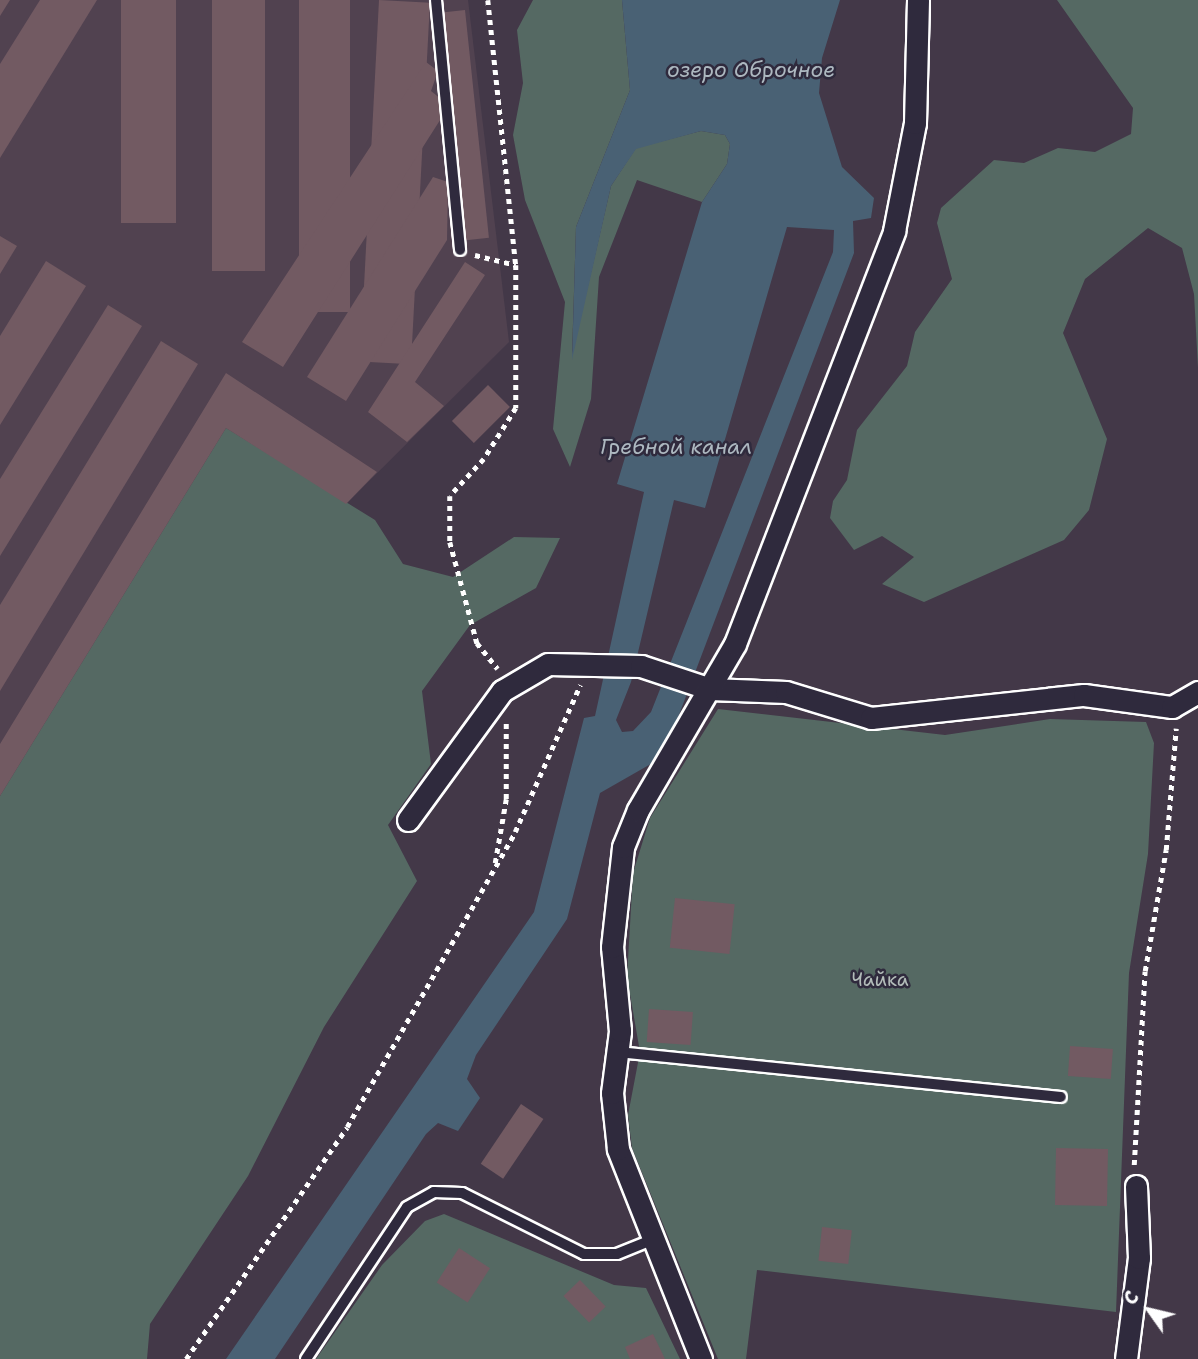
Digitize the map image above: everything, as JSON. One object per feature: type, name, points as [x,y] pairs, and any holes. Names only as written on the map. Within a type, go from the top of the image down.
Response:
[{"type":"street","points":[[701,1359],[651,1240],[618,1149],[612,1093],[618,1052],[612,947],[624,847],[638,810],[710,689],[781,537],[894,231],[915,123],[918,0]]},
{"type":"street","points":[[408,820],[502,691],[548,663],[641,666],[710,689],[786,692],[871,718],[1084,695],[1172,707],[1198,692]]},
{"type":"street","points":[[1126,1359],[1139,1258],[1136,1186]]},
{"type":"lane","points":[[436,0],[460,250]]},
{"type":"lane","points":[[618,1052],[1061,1097]]},
{"type":"lane","points":[[306,1359],[407,1208],[434,1192],[462,1193],[584,1254],[617,1254],[651,1240]]},
{"type":"path","points":[[488,0],[516,265],[516,408],[484,459],[450,496],[450,542],[477,643],[498,664],[502,691],[506,799],[494,868]]},
{"type":"path","points":[[460,250],[516,265]]},
{"type":"path","points":[[186,1359],[347,1127],[494,868],[576,690],[596,663]]},
{"type":"path","points":[[1136,1186],[1144,984],[1156,915],[1177,731],[1172,707]]},
{"type":"shaded area","points":[[0,0],[468,0],[509,342],[346,504],[0,796]]},
{"type":"green space","points":[[533,0],[622,0],[630,90],[576,227],[572,355],[611,186],[636,148],[701,131],[725,135],[730,144],[727,164],[702,202],[637,180],[599,277],[591,399],[570,467],[553,429],[565,302],[525,200],[513,135],[523,83],[517,30]]},
{"type":"green space","points":[[1057,0],[1198,0],[1198,368],[1194,294],[1182,248],[1148,228],[1085,279],[1063,333],[1107,439],[1089,510],[1064,540],[924,602],[882,584],[914,557],[882,536],[854,550],[830,518],[833,501],[847,480],[857,430],[907,366],[915,332],[952,279],[937,223],[941,208],[994,160],[1024,163],[1058,148],[1095,152],[1131,134],[1133,108]]},
{"type":"green space","points":[[226,428],[375,520],[403,564],[453,577],[514,537],[560,538],[536,588],[470,625],[422,691],[431,764],[388,825],[417,881],[324,1027],[248,1176],[150,1324],[147,1359],[0,1359],[0,796]]},
{"type":"green space","name":"Чайка","points":[[718,709],[945,735],[1050,719],[1146,722],[1154,743],[1148,854],[1129,973],[1116,1312],[757,1270],[746,1359],[718,1359],[632,1148],[628,1115],[640,1052],[627,977],[633,873],[650,818]]},
{"type":"green space","points":[[444,1214],[614,1285],[646,1288],[680,1359],[316,1359],[382,1265],[425,1221]]},
{"type":"water","points":[[622,0],[840,0],[822,58],[819,93],[842,167],[874,198],[871,218],[853,221],[854,253],[663,757],[600,793],[567,919],[476,1055],[467,1079],[480,1098],[458,1131],[438,1123],[426,1134],[275,1359],[226,1359],[534,912],[584,718],[595,716],[644,492],[617,484],[702,202],[727,164],[730,144],[725,135],[701,131],[636,149],[611,186],[572,360],[576,227],[630,90]],"holes":[[[787,227],[834,230],[833,252],[651,712],[633,731],[622,732],[616,720],[631,682],[674,500],[705,508]]]},
{"type":"building","points":[[0,0],[10,0],[0,16]]},
{"type":"building","points":[[40,0],[97,0],[0,158],[0,64]]},
{"type":"building","points":[[121,0],[176,0],[176,223],[121,223]]},
{"type":"building","points":[[212,0],[265,0],[265,271],[212,271]]},
{"type":"building","points":[[299,0],[350,0],[350,312],[299,312]]},
{"type":"building","points":[[379,0],[430,3],[411,364],[360,362]]},
{"type":"building","points":[[465,10],[489,238],[466,240],[442,12]]},
{"type":"building","points":[[426,62],[438,71],[431,91],[441,99],[442,117],[283,367],[242,342]]},
{"type":"building","points":[[433,177],[448,182],[447,240],[346,401],[307,377]]},
{"type":"building","points":[[0,236],[17,246],[0,274]]},
{"type":"building","points":[[46,261],[86,286],[0,425],[0,336]]},
{"type":"building","points":[[465,262],[485,275],[415,382],[444,406],[407,442],[368,412]]},
{"type":"building","points":[[108,305],[142,326],[0,556],[0,479]]},
{"type":"building","points":[[161,341],[198,364],[0,691],[0,605]]},
{"type":"building","points":[[226,373],[377,472],[346,504],[226,428],[0,796],[0,744]]},
{"type":"building","points":[[488,385],[510,407],[474,443],[452,421]]},
{"type":"building","points":[[675,898],[735,904],[729,954],[670,948]]},
{"type":"building","points":[[649,1009],[693,1012],[691,1045],[647,1042]]},
{"type":"building","points":[[1070,1046],[1113,1049],[1111,1079],[1068,1076]]},
{"type":"building","points":[[521,1104],[543,1119],[503,1179],[481,1164]]},
{"type":"building","points":[[1056,1148],[1108,1149],[1107,1206],[1055,1205]]},
{"type":"building","points":[[822,1227],[852,1230],[848,1264],[818,1261]]},
{"type":"building","points":[[459,1248],[490,1268],[468,1303],[437,1282]]},
{"type":"building","points":[[580,1280],[606,1307],[589,1323],[563,1296]]},
{"type":"building","points":[[653,1334],[665,1359],[630,1359],[625,1347]]},
{"type":"water label","name":"озеро Оброчное","points":[[751,70]]},
{"type":"water label","name":"Гребной канал","points":[[676,447]]}]
